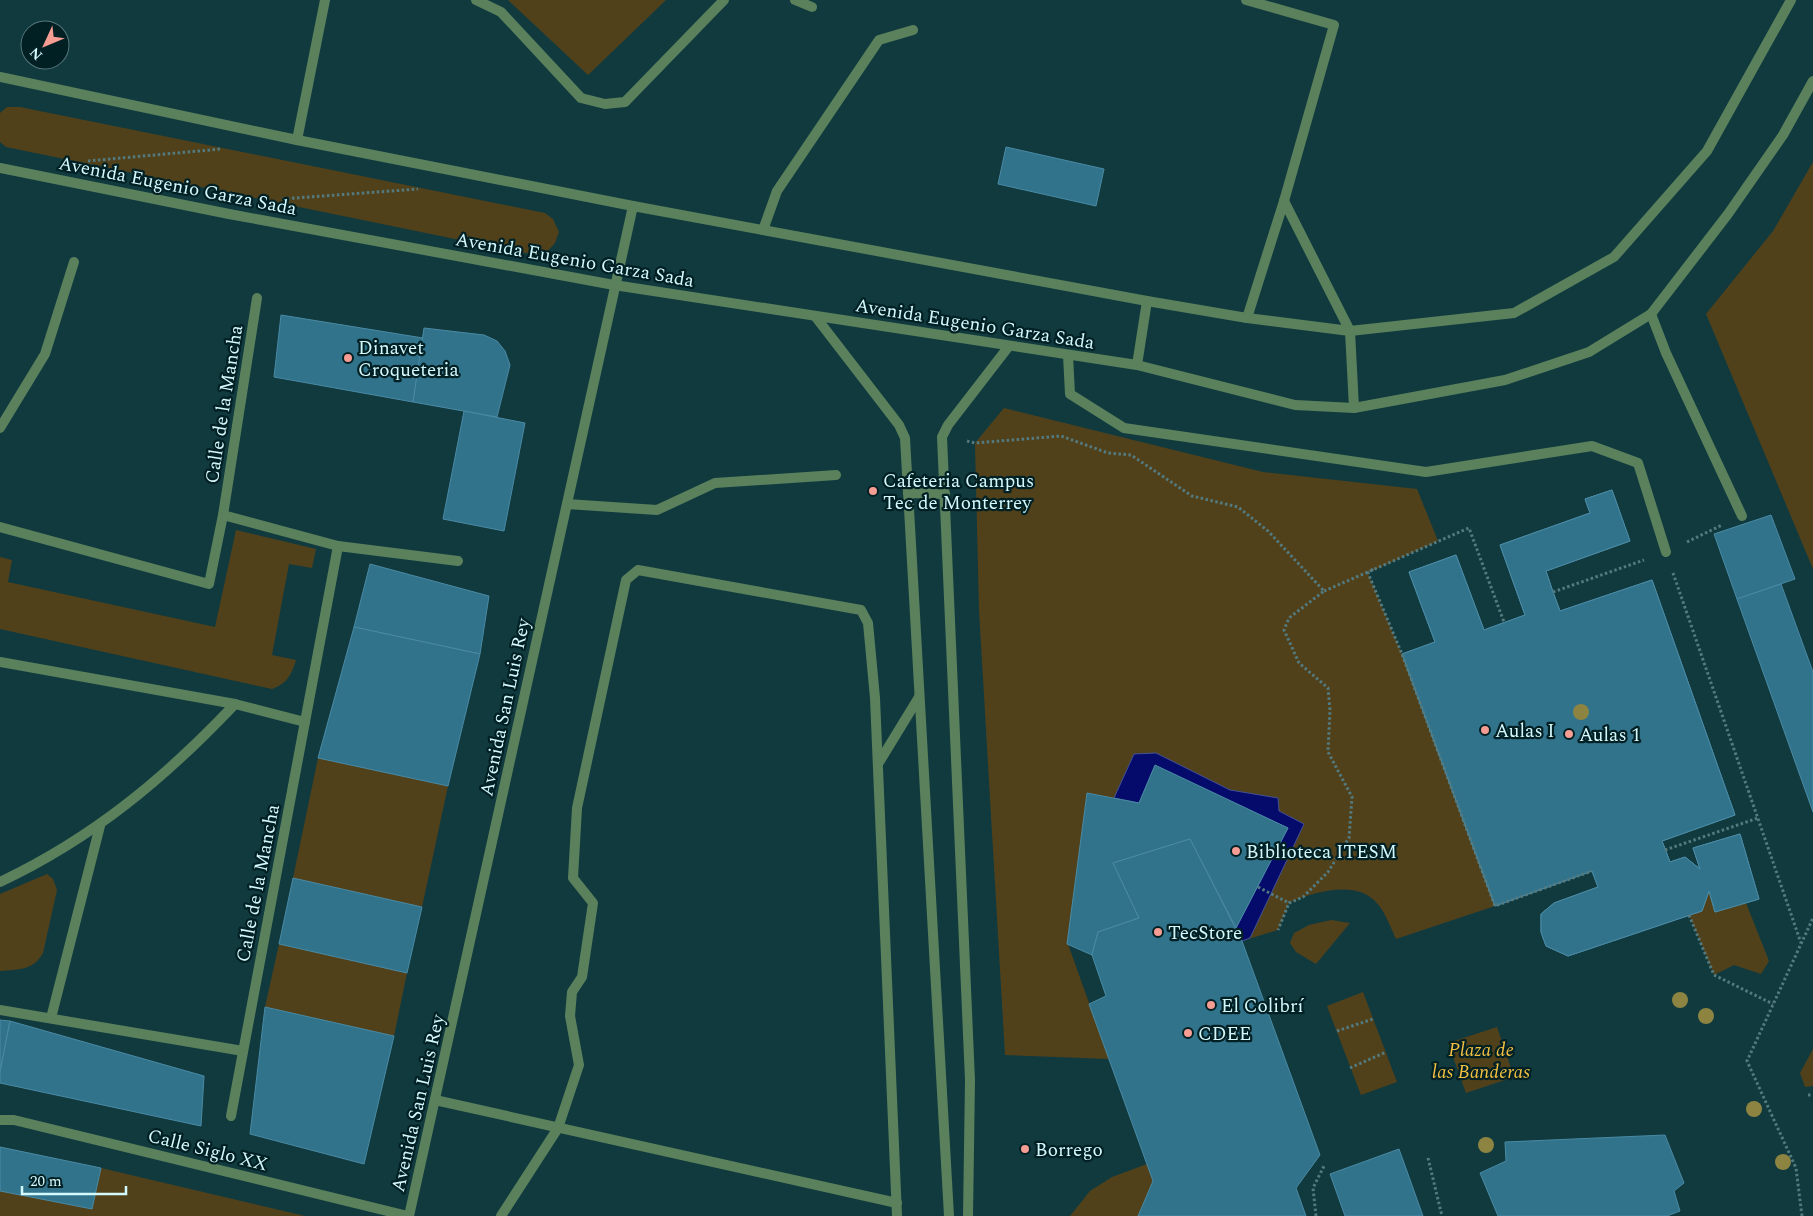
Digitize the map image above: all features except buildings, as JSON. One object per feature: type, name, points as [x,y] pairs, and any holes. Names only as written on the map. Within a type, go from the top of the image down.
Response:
[{"type":"street","points":[[297,140],[325,0]]},
{"type":"street","points":[[476,0],[501,12],[581,98],[605,104],[625,102],[724,0]]},
{"type":"street","points":[[795,0],[812,7]]},
{"type":"street","points":[[1246,0],[1334,25],[1284,201],[1247,318]]},
{"type":"street","points":[[0,77],[297,140],[633,206],[1147,301],[1247,318],[1350,331],[1514,313],[1614,257],[1707,150],[1792,0]]},
{"type":"street","points":[[763,230],[777,191],[879,40],[913,30]]},
{"type":"street","name":"Avenida Eugenio Garza Sada","points":[[0,168],[230,214],[614,286],[1137,365],[1295,405],[1354,408],[1505,380],[1590,352],[1651,314],[1783,135],[1813,81]]},
{"type":"street","points":[[1284,201],[1350,331],[1354,408]]},
{"type":"street","name":"Avenida San Luis Rey","points":[[408,1216],[633,206]]},
{"type":"street","points":[[0,428],[45,354],[74,262]]},
{"type":"street","name":"Calle de la Mancha","points":[[0,527],[209,584],[223,515],[257,298]]},
{"type":"street","points":[[1137,365],[1147,301]]},
{"type":"street","points":[[1651,314],[1666,353],[1742,516]]},
{"type":"street","points":[[815,316],[899,425],[905,438],[950,1216]]},
{"type":"street","points":[[968,1216],[970,1080],[942,437],[948,425],[1009,346]]},
{"type":"street","points":[[1068,355],[1070,394],[1124,428],[1426,472],[1592,446],[1638,463],[1666,552]]},
{"type":"street","points":[[567,504],[658,510],[716,483],[836,474]]},
{"type":"street","points":[[908,493],[945,494]]},
{"type":"street","points":[[223,515],[338,546],[458,561]]},
{"type":"street","name":"Calle de la Mancha","points":[[231,1116],[338,546]]},
{"type":"street","points":[[500,1216],[558,1128],[579,1065],[570,1016],[572,992],[582,977],[593,903],[573,878],[577,808],[626,580],[638,570],[861,610],[868,623],[875,698],[897,1216]]},
{"type":"street","points":[[0,662],[235,704],[305,722]]},
{"type":"street","points":[[878,764],[920,697]]},
{"type":"street","points":[[0,882],[32,867],[100,826],[148,789],[180,760],[235,704]]},
{"type":"street","points":[[52,1018],[100,826]]},
{"type":"street","points":[[0,1010],[243,1051]]},
{"type":"street","points":[[435,1100],[897,1202]]},
{"type":"street","name":"Calle Siglo XX","points":[[0,1120],[14,1120],[408,1216]]},
{"type":"path","points":[[53,178],[75,162],[228,149],[246,129]]},
{"type":"path","points":[[272,199],[426,188],[447,170]]},
{"type":"path","points":[[942,437],[975,443],[1061,436],[1108,453],[1131,455],[1192,496],[1238,507],[1268,531],[1324,591]]},
{"type":"path","points":[[1553,592],[1666,552],[1742,516]]},
{"type":"path","points":[[1278,930],[1289,903],[1303,897],[1328,872],[1349,838],[1352,797],[1328,752],[1330,710],[1328,688],[1299,663],[1284,630],[1289,618],[1324,591],[1373,568],[1469,528],[1504,622]]},
{"type":"path","points":[[1666,552],[1801,944]]},
{"type":"path","points":[[1373,568],[1368,572],[1402,654],[1495,906],[1592,871]]},
{"type":"path","points":[[1665,850],[1758,818]]},
{"type":"path","points":[[1258,887],[1289,903]]},
{"type":"path","points":[[1689,915],[1714,975],[1773,1004]]},
{"type":"path","points":[[1802,1216],[1796,1168],[1747,1061],[1813,918]]},
{"type":"path","points":[[1337,1031],[1373,1019]]},
{"type":"path","points":[[1350,1068],[1386,1052]]},
{"type":"path","points":[[1808,1095],[1813,1095]]},
{"type":"path","points":[[1428,1158],[1442,1216]]},
{"type":"path","points":[[1316,1216],[1314,1188],[1325,1164]]},
{"type":"green space","points":[[508,0],[666,0],[588,75]]},
{"type":"green space","points":[[7,107],[20,107],[545,213],[553,219],[559,232],[555,243],[547,252],[524,253],[6,147],[0,142],[0,113]]},
{"type":"green space","points":[[1813,162],[1813,569],[1706,314],[1773,231]]},
{"type":"green space","points":[[1004,408],[1263,472],[1417,489],[1438,541],[1368,573],[1402,654],[1495,906],[1396,939],[1384,914],[1375,901],[1367,895],[1356,891],[1333,890],[1309,895],[1289,903],[1278,930],[1242,941],[1236,928],[1288,828],[1155,766],[1139,803],[1087,793],[1068,944],[1109,1059],[1005,1055],[979,610],[975,443]]},
{"type":"green space","points":[[236,530],[316,549],[312,568],[289,564],[272,655],[296,660],[288,678],[272,689],[0,629],[0,557],[12,560],[8,582],[215,627]]},
{"type":"green space","points":[[318,758],[448,786],[422,907],[293,878]]},
{"type":"green space","points":[[47,874],[53,879],[57,890],[43,953],[30,966],[0,971],[0,894]]},
{"type":"green space","points":[[1709,891],[1716,912],[1746,903],[1769,961],[1761,974],[1734,965],[1714,975],[1689,915]]},
{"type":"green space","points":[[1331,920],[1350,923],[1316,964],[1296,952],[1290,943],[1294,933],[1309,925]]},
{"type":"green space","points":[[279,944],[407,973],[394,1036],[265,1007]]},
{"type":"green space","points":[[1363,992],[1397,1082],[1361,1095],[1327,1006]]},
{"type":"green space","name":"Plaza de las Banderas","points":[[1497,1027],[1514,1077],[1466,1093],[1448,1043]]},
{"type":"green space","points":[[1813,1049],[1813,1086],[1805,1087],[1800,1073]]},
{"type":"green space","points":[[1147,1164],[1153,1181],[1138,1216],[1070,1216],[1090,1191],[1112,1177]]},
{"type":"green space","points":[[101,1168],[305,1216],[0,1216],[0,1191],[92,1209]]},
{"type":"shaded area","points":[[1156,753],[1230,790],[1278,798],[1279,811],[1304,824],[1250,938],[1242,941],[1236,928],[1288,828],[1155,766],[1139,803],[1114,798],[1134,754]]},
{"type":"place","name":"Dinavet Croqueteria","points":[[348,358]]},
{"type":"place","name":"Cafeteria Campus Tec de Monterrey","points":[[873,491]]},
{"type":"place","name":"Aulas I","points":[[1485,730]]},
{"type":"place","name":"Aulas 1","points":[[1569,734]]},
{"type":"place","name":"Biblioteca ITESM","points":[[1236,851]]},
{"type":"place","name":"TecStore","points":[[1158,932]]},
{"type":"place","name":"El Colibrí","points":[[1211,1005]]},
{"type":"place","name":"CDEE","points":[[1188,1033]]},
{"type":"place","name":"Borrego","points":[[1025,1149]]}]
